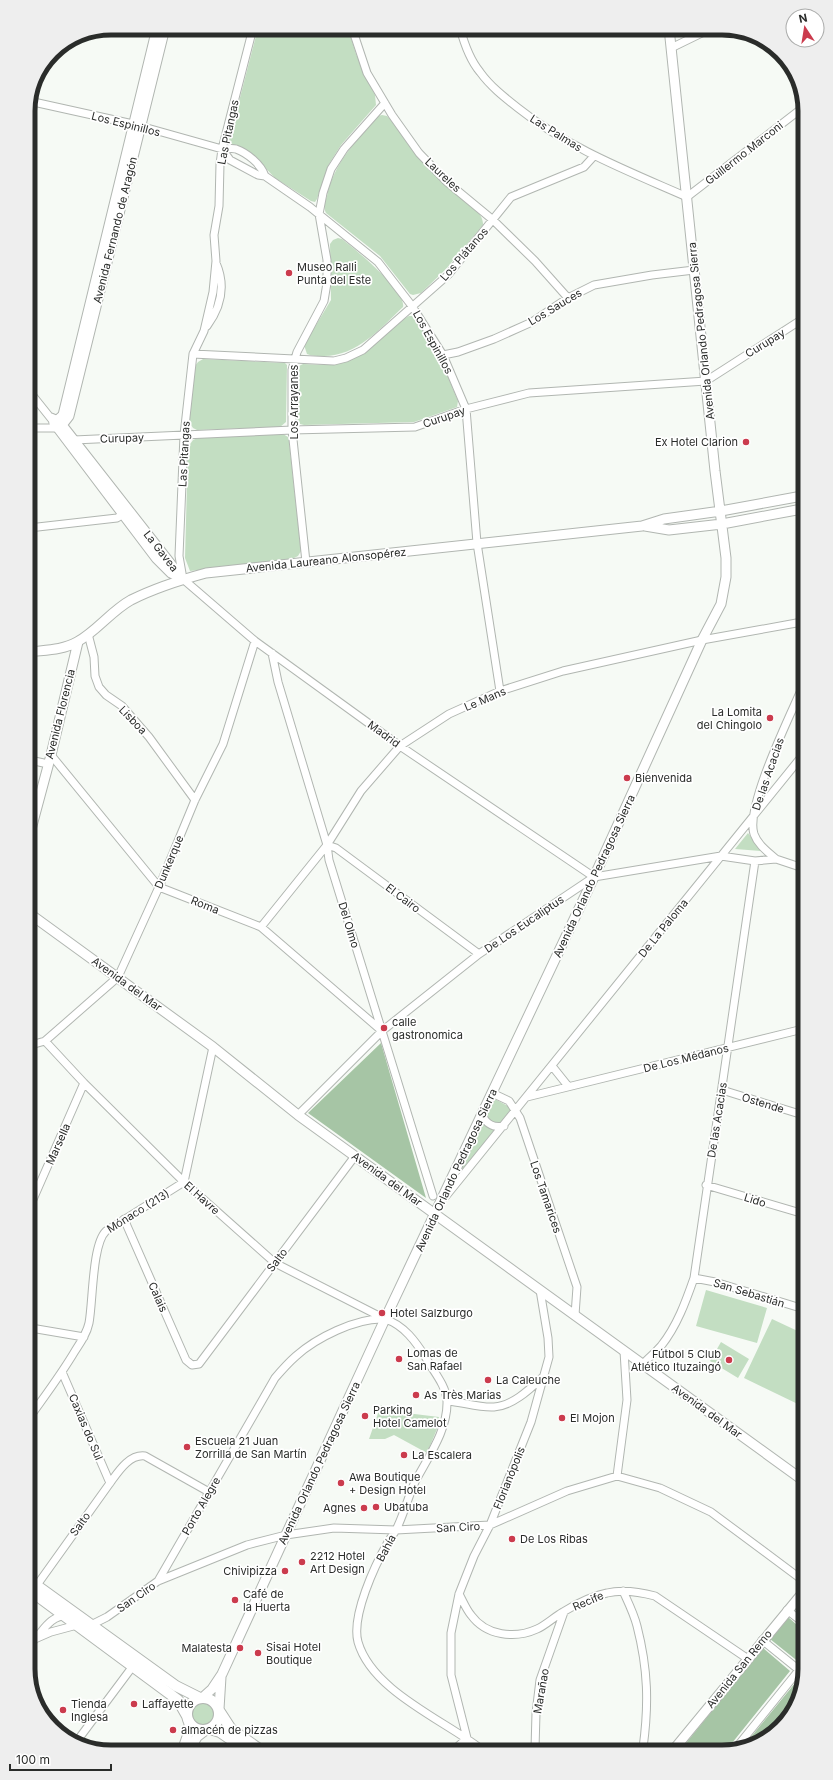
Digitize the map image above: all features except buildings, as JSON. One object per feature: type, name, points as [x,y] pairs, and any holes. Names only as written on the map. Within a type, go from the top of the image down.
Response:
[{"type":"main road","points":[[35,1587],[64,1615],[178,1700],[188,1718],[198,1729],[208,1729],[220,1732],[240,1745]]},
{"type":"main road","points":[[35,1587],[93,1624],[176,1686],[201,1698],[213,1701],[242,1745]]},
{"type":"main road","points":[[188,1718],[189,1707],[192,1703],[201,1698]]},
{"type":"main road","points":[[208,1729],[219,1720],[219,1710]]},
{"type":"street","name":"Avenida Fernando de Aragón","points":[[55,424],[69,416],[137,126],[156,35]]},
{"type":"street","name":"Avenida Fernando de Aragón","points":[[137,126],[163,35]]},
{"type":"street","name":"Las Pitangas","points":[[183,579],[180,556],[184,435],[194,354],[204,332],[213,292],[216,261],[214,235],[219,206],[222,149],[251,35]]},
{"type":"street","name":"Laureles","points":[[354,35],[367,73],[385,103],[419,153],[447,182],[494,220],[535,261],[568,298]]},
{"type":"street","name":"Las Palmas","points":[[462,35],[468,52],[479,71],[498,91],[538,124],[594,156],[687,197]]},
{"type":"street","name":"Avenida Orlando Pedragosa Sierra","points":[[201,1698],[212,1689],[222,1674],[385,1319],[443,1200],[594,877],[702,640],[721,604],[726,577],[726,558],[694,270],[671,48],[671,35]]},
{"type":"street","points":[[671,48],[698,35]]},
{"type":"street","name":"Los Espinillos","points":[[36,103],[137,126],[222,149],[236,149],[253,159],[263,170],[265,176]]},
{"type":"street","name":"Los Arrayanes","points":[[306,562],[292,430],[292,370],[294,359],[324,301],[327,283],[327,260],[319,214],[323,193],[331,169],[344,149],[385,103]]},
{"type":"street","name":"Guillermo Marconi","points":[[687,197],[798,111]]},
{"type":"street","name":"Los Espinillos","points":[[222,149],[230,160],[258,175],[265,176],[319,214],[378,262],[412,306],[443,355],[466,409],[477,544],[500,691]]},
{"type":"street","name":"Los Plátanos","points":[[194,354],[334,361],[346,358],[362,350],[448,275],[494,220],[511,197],[584,168],[594,156]]},
{"type":"street","name":"Los Sauces","points":[[443,355],[458,352],[494,339],[532,322],[568,298],[594,285],[652,275],[694,270]]},
{"type":"street","name":"Curupay","points":[[71,442],[292,430],[415,427],[466,409],[529,393],[706,381],[798,322]]},
{"type":"street","name":"La Gavea","points":[[35,399],[126,513],[183,579]]},
{"type":"street","points":[[35,427],[55,424]]},
{"type":"street","name":"Avenida Laureano Alonsopérez","points":[[35,651],[68,646],[78,642],[110,615],[130,601],[153,590],[183,579],[214,572],[642,526],[680,517],[798,497]]},
{"type":"street","points":[[759,504],[761,517]]},
{"type":"street","name":"Avenida Laureano Alonsopérez","points":[[642,526],[669,530],[682,529],[722,524],[798,510]]},
{"type":"street","points":[[35,527],[117,518],[126,513]]},
{"type":"street","points":[[680,517],[682,529]]},
{"type":"street","name":"Madrid","points":[[183,579],[255,641],[400,746],[594,877]]},
{"type":"street","name":"Le Mans","points":[[261,927],[327,845],[362,791],[400,746],[449,714],[500,691],[564,671],[702,640],[798,623]]},
{"type":"street","name":"Lisboa","points":[[88,634],[94,657],[95,676],[99,687],[106,695],[122,706],[145,732],[195,800]]},
{"type":"street","name":"Dunkerque","points":[[35,1044],[45,1041],[118,977],[159,887],[195,800],[223,744],[255,641]]},
{"type":"street","name":"Avenida Florencia","points":[[35,814],[51,755],[78,642]]},
{"type":"street","name":"Del Olmo","points":[[272,653],[278,682],[327,845],[329,860],[433,1196]]},
{"type":"street","name":"De las Acacias","points":[[753,817],[770,759],[798,697]]},
{"type":"street","name":"Roma","points":[[51,755],[159,887],[261,927],[382,1031]]},
{"type":"street","points":[[35,761],[48,764]]},
{"type":"street","name":"De La Paloma","points":[[443,1200],[798,761]]},
{"type":"street","points":[[753,817],[754,834],[757,840],[760,845],[776,860]]},
{"type":"street","name":"El Cairo","points":[[327,845],[336,848],[479,954]]},
{"type":"street","name":"De Los Eucaliptus","points":[[298,1115],[382,1031],[479,954],[594,877],[721,856],[756,861],[776,860],[798,867]]},
{"type":"street","name":"De las Acacias","points":[[643,1364],[661,1346],[674,1326],[685,1303],[694,1278],[706,1185],[722,1090],[727,1048],[756,861]]},
{"type":"street","name":"Avenida del Mar","points":[[35,918],[213,1047],[298,1115],[798,1478]]},
{"type":"street","name":"De Los Médanos","points":[[526,1099],[568,1086],[798,1030]]},
{"type":"street","name":"El Havre","points":[[45,1041],[84,1083],[184,1182],[275,1263],[385,1319]]},
{"type":"street","points":[[184,1182],[213,1047]]},
{"type":"street","points":[[552,1066],[568,1086]]},
{"type":"street","name":"Marsella","points":[[35,1195],[84,1083]]},
{"type":"street","name":"Ostende","points":[[722,1090],[798,1114]]},
{"type":"street","name":"Los Tamarices","points":[[492,1093],[509,1101],[516,1110],[576,1287],[575,1315]]},
{"type":"street","points":[[509,1101],[526,1099]]},
{"type":"street","points":[[482,1115],[489,1124],[493,1126],[504,1126]]},
{"type":"street","name":"Salto","points":[[199,1364],[355,1156]]},
{"type":"street","name":"Mónaco (213)","points":[[35,1410],[62,1372],[84,1337],[89,1325],[97,1250],[100,1236],[124,1219],[184,1182]]},
{"type":"street","name":"Lido","points":[[706,1185],[798,1212]]},
{"type":"street","name":"Calais","points":[[124,1219],[186,1360],[192,1365],[199,1364]]},
{"type":"street","name":"San Sebastián","points":[[694,1278],[715,1282],[798,1307]]},
{"type":"street","name":"Florianópolis","points":[[467,1738],[451,1675],[451,1633],[459,1594],[474,1556],[490,1525],[532,1422],[544,1376],[548,1357],[548,1338],[540,1290]]},
{"type":"street","name":"Porto Alegre","points":[[158,1581],[275,1378],[297,1355],[322,1338],[349,1326],[373,1319],[385,1319]]},
{"type":"street","name":"Bahía","points":[[385,1319],[400,1325],[420,1347],[444,1388],[447,1401],[441,1432],[415,1483],[396,1530],[388,1542],[362,1599],[356,1625],[358,1642],[377,1674],[391,1688],[445,1726],[467,1738],[476,1745]]},
{"type":"street","points":[[35,1329],[84,1337]]},
{"type":"street","points":[[624,1351],[627,1400],[617,1476],[660,1488],[711,1512],[798,1577]]},
{"type":"street","name":"Caxias do Sul","points":[[62,1372],[110,1483]]},
{"type":"street","points":[[447,1401],[494,1407],[512,1401],[529,1390],[544,1376]]},
{"type":"street","name":"Salto","points":[[35,1585],[110,1483],[131,1459],[139,1455],[145,1456],[209,1492]]},
{"type":"street","name":"San Ciro","points":[[93,1624],[107,1617],[158,1581],[247,1545],[286,1535],[334,1528],[396,1530],[490,1525],[567,1491],[617,1476]]},
{"type":"street","points":[[623,1591],[637,1624],[646,1670],[647,1714],[644,1745]]},
{"type":"street","name":"Recife","points":[[459,1594],[471,1615],[483,1628],[500,1634],[517,1635],[538,1629],[564,1611],[608,1592],[638,1592],[655,1596],[748,1659]]},
{"type":"street","name":"Avenida San Remo","points":[[677,1745],[798,1598]]},
{"type":"street","points":[[787,1610],[798,1619]]},
{"type":"street","name":"Marañao","points":[[535,1745],[536,1713],[540,1680],[564,1611]]},
{"type":"street","points":[[35,1639],[39,1632],[52,1621],[64,1615],[75,1616],[93,1629],[102,1631]]},
{"type":"street","points":[[35,1640],[50,1632],[77,1625]]},
{"type":"street","points":[[762,1640],[798,1669]]},
{"type":"street","points":[[79,1738],[133,1666]]},
{"type":"street","name":"Avenida Orlando Pedragosa Sierra","points":[[219,1710],[222,1674]]},
{"type":"street","points":[[741,1742],[797,1676]]},
{"type":"street","points":[[184,1745],[189,1731],[188,1718]]},
{"type":"street","points":[[192,1745],[196,1737],[208,1729]]},
{"type":"street","points":[[460,1745],[467,1738]]},
{"type":"green space","points":[[256,35],[350,35],[356,54],[375,95],[376,105],[341,145],[329,164],[315,202],[311,201],[275,178],[254,156],[234,146],[229,140]]},
{"type":"green space","points":[[378,116],[387,116],[390,119],[427,166],[444,183],[477,210],[483,225],[446,269],[421,293],[413,295],[410,294],[380,256],[326,213],[325,209],[325,202],[330,184],[340,163],[362,134]]},
{"type":"green space","points":[[338,238],[342,239],[379,271],[397,291],[402,300],[403,307],[367,340],[357,347],[334,355],[311,355],[307,354],[304,345],[331,300],[330,244],[333,240]]},
{"type":"green space","points":[[409,316],[417,318],[440,358],[458,401],[457,407],[414,422],[300,424],[296,417],[295,372],[299,366],[303,364],[318,365],[340,363],[349,360],[366,350]]},
{"type":"green space","points":[[203,359],[285,363],[287,365],[286,422],[280,427],[197,430],[193,428],[189,422],[195,366]]},
{"type":"green space","points":[[283,434],[288,437],[289,441],[301,551],[298,556],[292,559],[190,571],[185,558],[188,447],[193,440],[198,438]]},
{"type":"green space","points":[[748,833],[761,851],[735,849]]},
{"type":"green space","points":[[381,1043],[426,1198],[308,1113]]},
{"type":"green space","points":[[493,1098],[513,1109],[457,1178]]},
{"type":"green space","points":[[706,1290],[767,1308],[757,1343],[696,1326]]},
{"type":"green space","points":[[772,1319],[798,1331],[798,1404],[744,1378]]},
{"type":"green space","name":"Fútbol 5 Club Atlético Ituzaingó","points":[[721,1342],[749,1359],[738,1378],[710,1361]]},
{"type":"green space","points":[[381,1405],[390,1411],[439,1417],[437,1429],[427,1453],[394,1435],[385,1439],[369,1439]]},
{"type":"green space","points":[[788,1617],[798,1626],[798,1661],[770,1639]]},
{"type":"green space","points":[[763,1648],[790,1671],[731,1744],[684,1745]]},
{"type":"green space","points":[[797,1681],[790,1702],[776,1723],[760,1735],[749,1740]]},
{"type":"green space","points":[[203,1701],[212,1705],[216,1714],[212,1723],[203,1727],[194,1723],[190,1714],[194,1705]]},
{"type":"place","name":"Museo Ralli Punta del Este","points":[[289,273]]},
{"type":"place","name":"Ex Hotel Clarion","points":[[746,442]]},
{"type":"place","name":"La Lomita del Chingolo","points":[[770,718]]},
{"type":"place","name":"Bienvenida","points":[[627,778]]},
{"type":"place","name":"calle gastronomica","points":[[384,1028]]},
{"type":"place","name":"Hotel Salzburgo","points":[[382,1313]]},
{"type":"place","name":"Lomas de San Rafael","points":[[399,1359]]},
{"type":"place","name":"Fútbol 5 Club Atlético Ituzaingó","points":[[729,1360]]},
{"type":"place","name":"La Caleuche","points":[[488,1380]]},
{"type":"place","name":"As Très Marias","points":[[416,1395]]},
{"type":"place","name":"Parking Hotel Camelot","points":[[365,1416]]},
{"type":"place","name":"El Mojon","points":[[562,1418]]},
{"type":"place","name":"Escuela 21 Juan Zorrilla de San Martín","points":[[187,1447]]},
{"type":"place","name":"La Escalera","points":[[404,1455]]},
{"type":"place","name":"Awa Boutique + Design Hotel","points":[[341,1483]]},
{"type":"place","name":"Ubatuba","points":[[376,1507]]},
{"type":"place","name":"Agnes","points":[[364,1508]]},
{"type":"place","name":"De Los Ribas","points":[[512,1539]]},
{"type":"place","name":"2212 Hotel Art Design","points":[[302,1562]]},
{"type":"place","name":"Chivipizza","points":[[285,1571]]},
{"type":"place","name":"Café de la Huerta","points":[[235,1600]]},
{"type":"place","name":"Malatesta","points":[[240,1648]]},
{"type":"place","name":"Sisai Hotel Boutique","points":[[258,1653]]},
{"type":"place","name":"Laffayette","points":[[134,1704]]},
{"type":"place","name":"Tienda Inglesa","points":[[63,1710]]},
{"type":"place","name":"almacén de pizzas","points":[[173,1730]]}]
